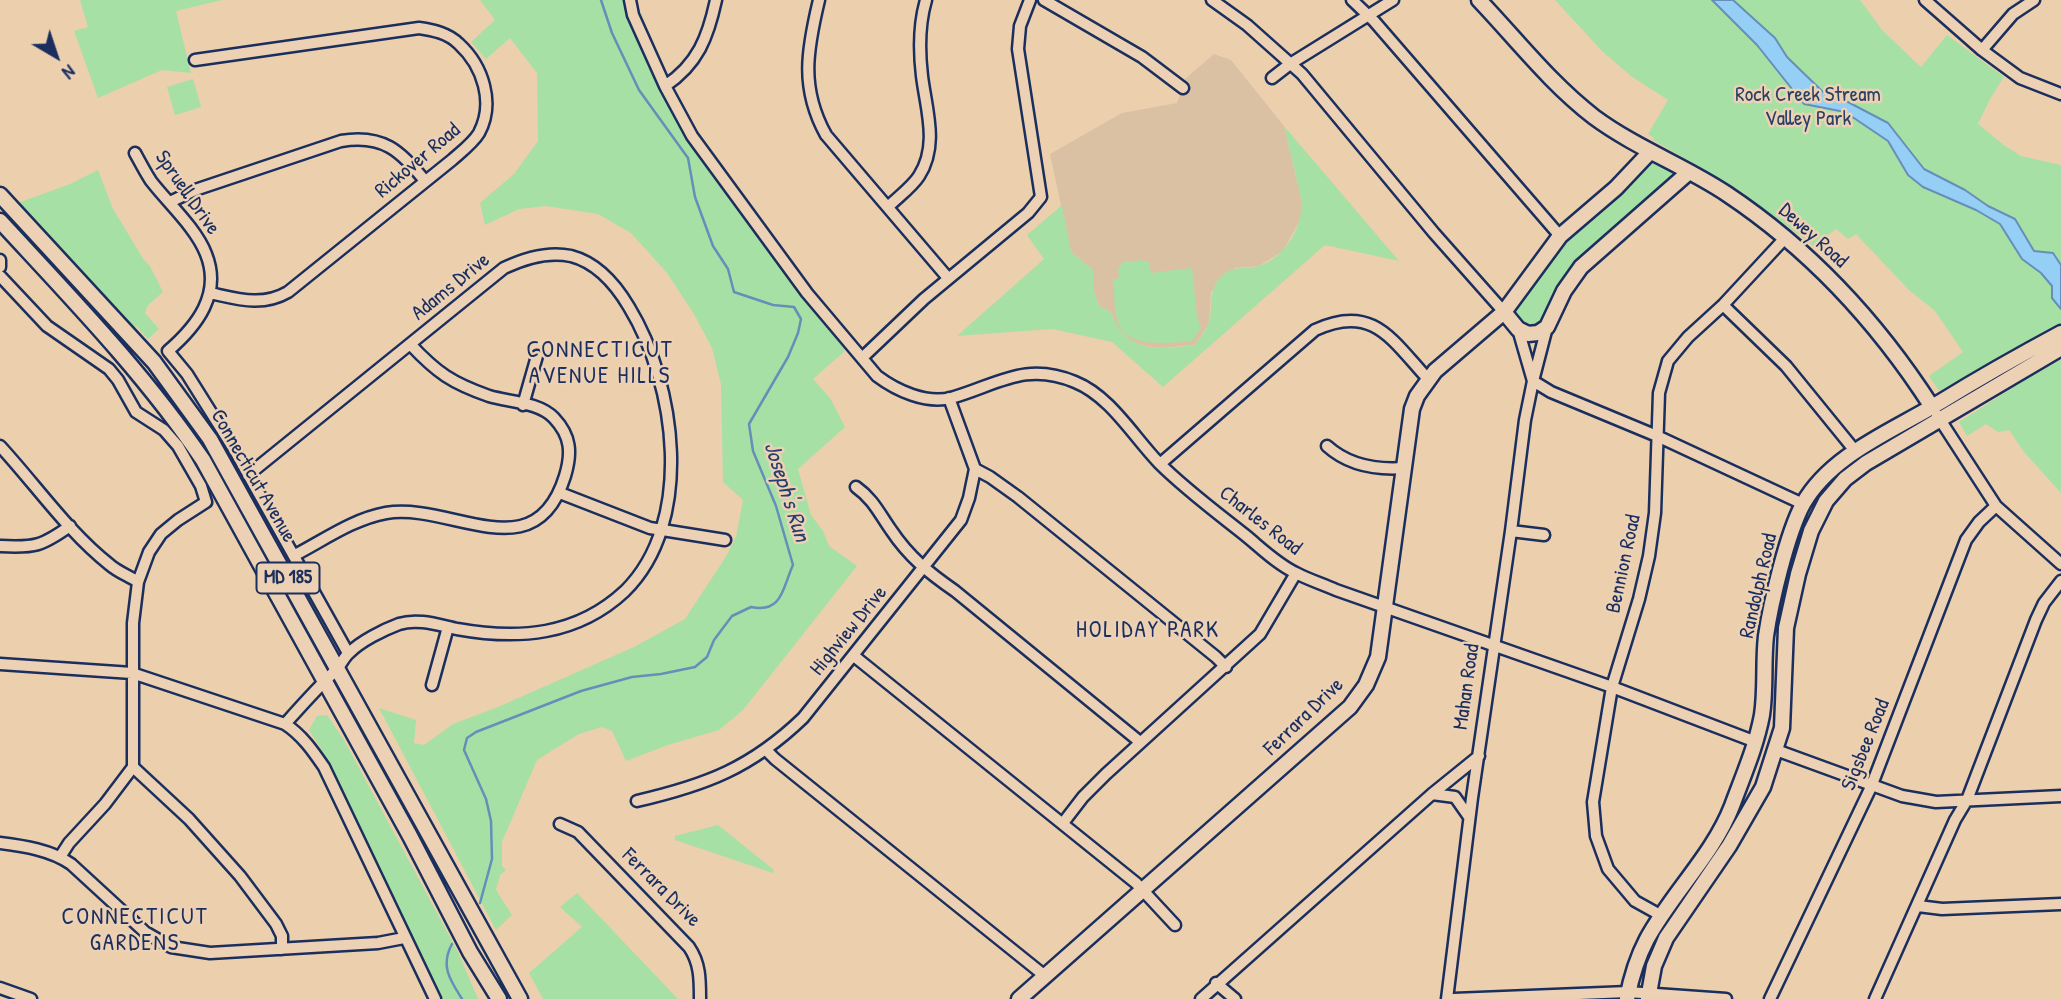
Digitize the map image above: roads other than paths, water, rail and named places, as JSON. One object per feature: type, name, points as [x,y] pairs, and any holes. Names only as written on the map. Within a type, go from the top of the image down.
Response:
[{"type":"main road","name":"Dewey Road","points":[[1479,0],[1543,73],[1596,119],[1728,194],[1786,236],[1863,312],[1931,407]]},
{"type":"main road","points":[[1504,312],[1560,236],[1616,188],[1650,152]]},
{"type":"main road","name":"Mahan Road","points":[[1547,327],[1564,291],[1581,267],[1689,172]]},
{"type":"main road","name":"Connecticut Avenue","points":[[0,195],[154,362],[210,439],[520,999]]},
{"type":"main road","name":"Connecticut Avenue","points":[[0,221],[131,365],[175,418],[203,460],[410,836],[470,952],[499,999]]},
{"type":"main road","name":"Mahan Road","points":[[1504,312],[1518,328]]},
{"type":"main road","name":"Ferrara Drive","points":[[1019,999],[1350,707],[1366,685],[1378,657],[1412,409],[1428,379],[1504,312]]},
{"type":"main road","points":[[1518,328],[1528,334],[1538,333],[1547,327]]},
{"type":"main road","name":"Randolph Road","points":[[1628,995],[1636,963],[1647,938],[1708,851],[1731,810],[1756,742],[1762,714],[1766,637],[1775,592],[1803,504],[1832,470],[1856,452],[2061,333]]},
{"type":"main road","name":"Randolph Road","points":[[1648,996],[1654,966],[1666,938],[1729,846],[1763,787],[1782,727],[1786,628],[1811,531],[1826,501],[1845,479],[1866,463],[2061,348]]},
{"type":"main road","points":[[479,924],[530,999]]},
{"type":"street","name":"Charles Road","points":[[631,0],[633,15],[665,86],[692,136],[807,293],[877,376],[901,391],[922,398],[949,398],[1027,373],[1062,376],[1081,384],[1100,398],[1160,464],[1296,573],[1336,590],[1612,687],[1756,742]]},
{"type":"street","points":[[665,86],[682,75],[701,50],[716,0]]},
{"type":"street","points":[[819,0],[807,62],[814,108],[826,135],[948,278]]},
{"type":"street","points":[[888,206],[919,177],[930,150],[920,32],[926,0]]},
{"type":"street","points":[[863,357],[948,278],[1028,213],[1041,197],[1018,49],[1020,26],[1030,0]]},
{"type":"street","points":[[1044,0],[1142,57],[1183,88]]},
{"type":"street","points":[[1212,0],[1247,26],[1302,74],[1434,233],[1504,312]]},
{"type":"street","points":[[1352,0],[1560,236]]},
{"type":"street","points":[[1272,78],[1393,0]]},
{"type":"street","points":[[1925,0],[1982,50],[2020,78],[2061,94]]},
{"type":"street","points":[[1982,50],[2013,14],[2035,0]]},
{"type":"street","name":"Rickover Road","points":[[195,60],[405,28],[426,29],[446,35],[458,43],[474,62],[485,87],[487,103],[477,136],[288,292],[275,300],[254,302],[210,293]]},
{"type":"street","points":[[170,202],[195,190],[341,141],[356,139],[369,139],[389,146],[406,157],[425,181]]},
{"type":"street","name":"Spruell Drive","points":[[135,153],[150,180],[170,202],[206,254],[210,293]]},
{"type":"street","name":"Bennion Road","points":[[1662,916],[1635,901],[1608,869],[1596,836],[1593,802],[1612,687],[1639,598],[1655,513],[1659,393],[1668,361],[1786,236]]},
{"type":"street","name":"Adams Drive","points":[[248,475],[504,268],[536,255],[569,256],[599,270],[617,290],[637,319],[650,348],[669,421],[671,456],[668,494],[661,530],[649,559],[626,589],[599,612],[583,621],[537,634],[487,634],[421,621],[400,624],[368,639],[348,653],[338,668],[285,724]]},
{"type":"street","points":[[0,260],[0,267]]},
{"type":"street","points":[[0,276],[47,326],[110,369],[136,412],[164,430],[178,446],[201,486],[206,502],[161,534],[149,552],[138,582],[133,623],[133,767],[60,857]]},
{"type":"street","points":[[210,293],[203,313],[191,331],[168,352],[187,374],[248,475],[348,653]]},
{"type":"street","points":[[1723,305],[1786,366],[1856,452]]},
{"type":"street","points":[[1160,464],[1315,330],[1334,321],[1352,320],[1371,325],[1386,334],[1428,379]]},
{"type":"street","name":"Mahan Road","points":[[1447,999],[1469,817],[1525,420],[1547,327]]},
{"type":"street","name":"Mahan Road","points":[[1518,328],[1533,381]]},
{"type":"street","points":[[295,555],[354,524],[388,513],[407,511],[433,514],[499,529],[513,529],[531,523],[548,509],[560,493],[570,459],[568,439],[551,415],[455,383],[434,370],[410,344]]},
{"type":"street","points":[[523,405],[537,355]]},
{"type":"street","points":[[1533,381],[1551,392],[1657,436],[1803,504]]},
{"type":"street","points":[[949,398],[975,469],[1018,498],[1226,667]]},
{"type":"street","name":"Dewey Road","points":[[1931,407],[1996,506],[2061,564]]},
{"type":"street","points":[[0,446],[70,526],[111,566],[138,582]]},
{"type":"street","points":[[1327,446],[1338,457],[1350,462],[1391,469],[1404,468]]},
{"type":"street","name":"Highview Drive","points":[[637,801],[685,790],[743,766],[803,718],[961,520],[975,469]]},
{"type":"street","points":[[856,487],[869,496],[891,531],[923,569],[955,591],[1140,742]]},
{"type":"street","points":[[560,493],[661,530],[724,540]]},
{"type":"street","name":"Sigsbee Road","points":[[1770,999],[1871,786],[1966,540],[1979,522],[1996,506]]},
{"type":"street","points":[[0,546],[28,548],[48,541],[70,526]]},
{"type":"street","points":[[1511,531],[1544,535]]},
{"type":"street","points":[[1063,822],[1083,797],[1140,742],[1260,634],[1296,573]]},
{"type":"street","points":[[1875,999],[1955,820],[1967,800],[2036,620],[2044,603],[2061,581]]},
{"type":"street","points":[[432,685],[448,627]]},
{"type":"street","points":[[854,656],[1145,890],[1175,925]]},
{"type":"street","points":[[0,664],[132,673],[285,724],[308,744],[324,767],[435,999]]},
{"type":"street","points":[[766,750],[775,760],[1045,976]]},
{"type":"street","points":[[1776,750],[1871,786],[1902,796],[1936,802],[2061,796]]},
{"type":"street","points":[[1201,999],[1216,983],[1479,755]]},
{"type":"street","points":[[133,767],[189,819],[240,876],[276,924],[282,936],[282,949]]},
{"type":"street","points":[[1432,794],[1455,797],[1469,817]]},
{"type":"street","name":"Ferrara Drive","points":[[560,824],[578,832],[689,947],[699,970],[700,999]]},
{"type":"street","points":[[0,843],[60,857],[145,932],[171,947],[210,953],[378,943],[404,938]]},
{"type":"street","points":[[1918,906],[1942,909],[2061,904]]},
{"type":"street","points":[[1216,983],[1235,999]]},
{"type":"street","points":[[0,988],[30,999]]},
{"type":"street","points":[[1454,999],[1628,995],[1726,999]]},
{"type":"water","points":[[1712,0],[1733,0],[1775,38],[1787,57],[1823,92],[1827,91],[1888,123],[1924,169],[2015,219],[2034,251],[2053,253],[2061,265],[2061,309],[2052,298],[2052,286],[2041,273],[2022,259],[2000,224],[1976,210],[1923,187],[1908,175],[1888,141],[1845,112],[1804,104],[1757,45]]},
{"type":"waterway","name":"Joseph's Run","points":[[480,903],[492,859],[491,821],[486,799],[464,750],[467,738],[476,732],[581,691],[632,677],[695,667],[707,657],[714,640],[732,616],[751,607],[762,608],[776,602],[793,565],[776,506],[753,451],[749,424],[788,357],[801,319],[794,307],[773,305],[734,292],[728,269],[713,246],[695,197],[688,158],[639,90],[612,33],[601,0]]},
{"type":"waterway","name":"Joseph's Run","points":[[452,944],[447,959],[448,973],[462,999]]},
{"type":"district","name":"CONNECTICUT AVENUE HILLS","points":[[600,364]]},
{"type":"district","name":"HOLIDAY PARK","points":[[1148,631]]},
{"type":"district","name":"CONNECTICUT GARDENS","points":[[135,931]]},
{"type":"park label","name":"Rock Creek Stream Valley Park","points":[[1808,107]]}]
